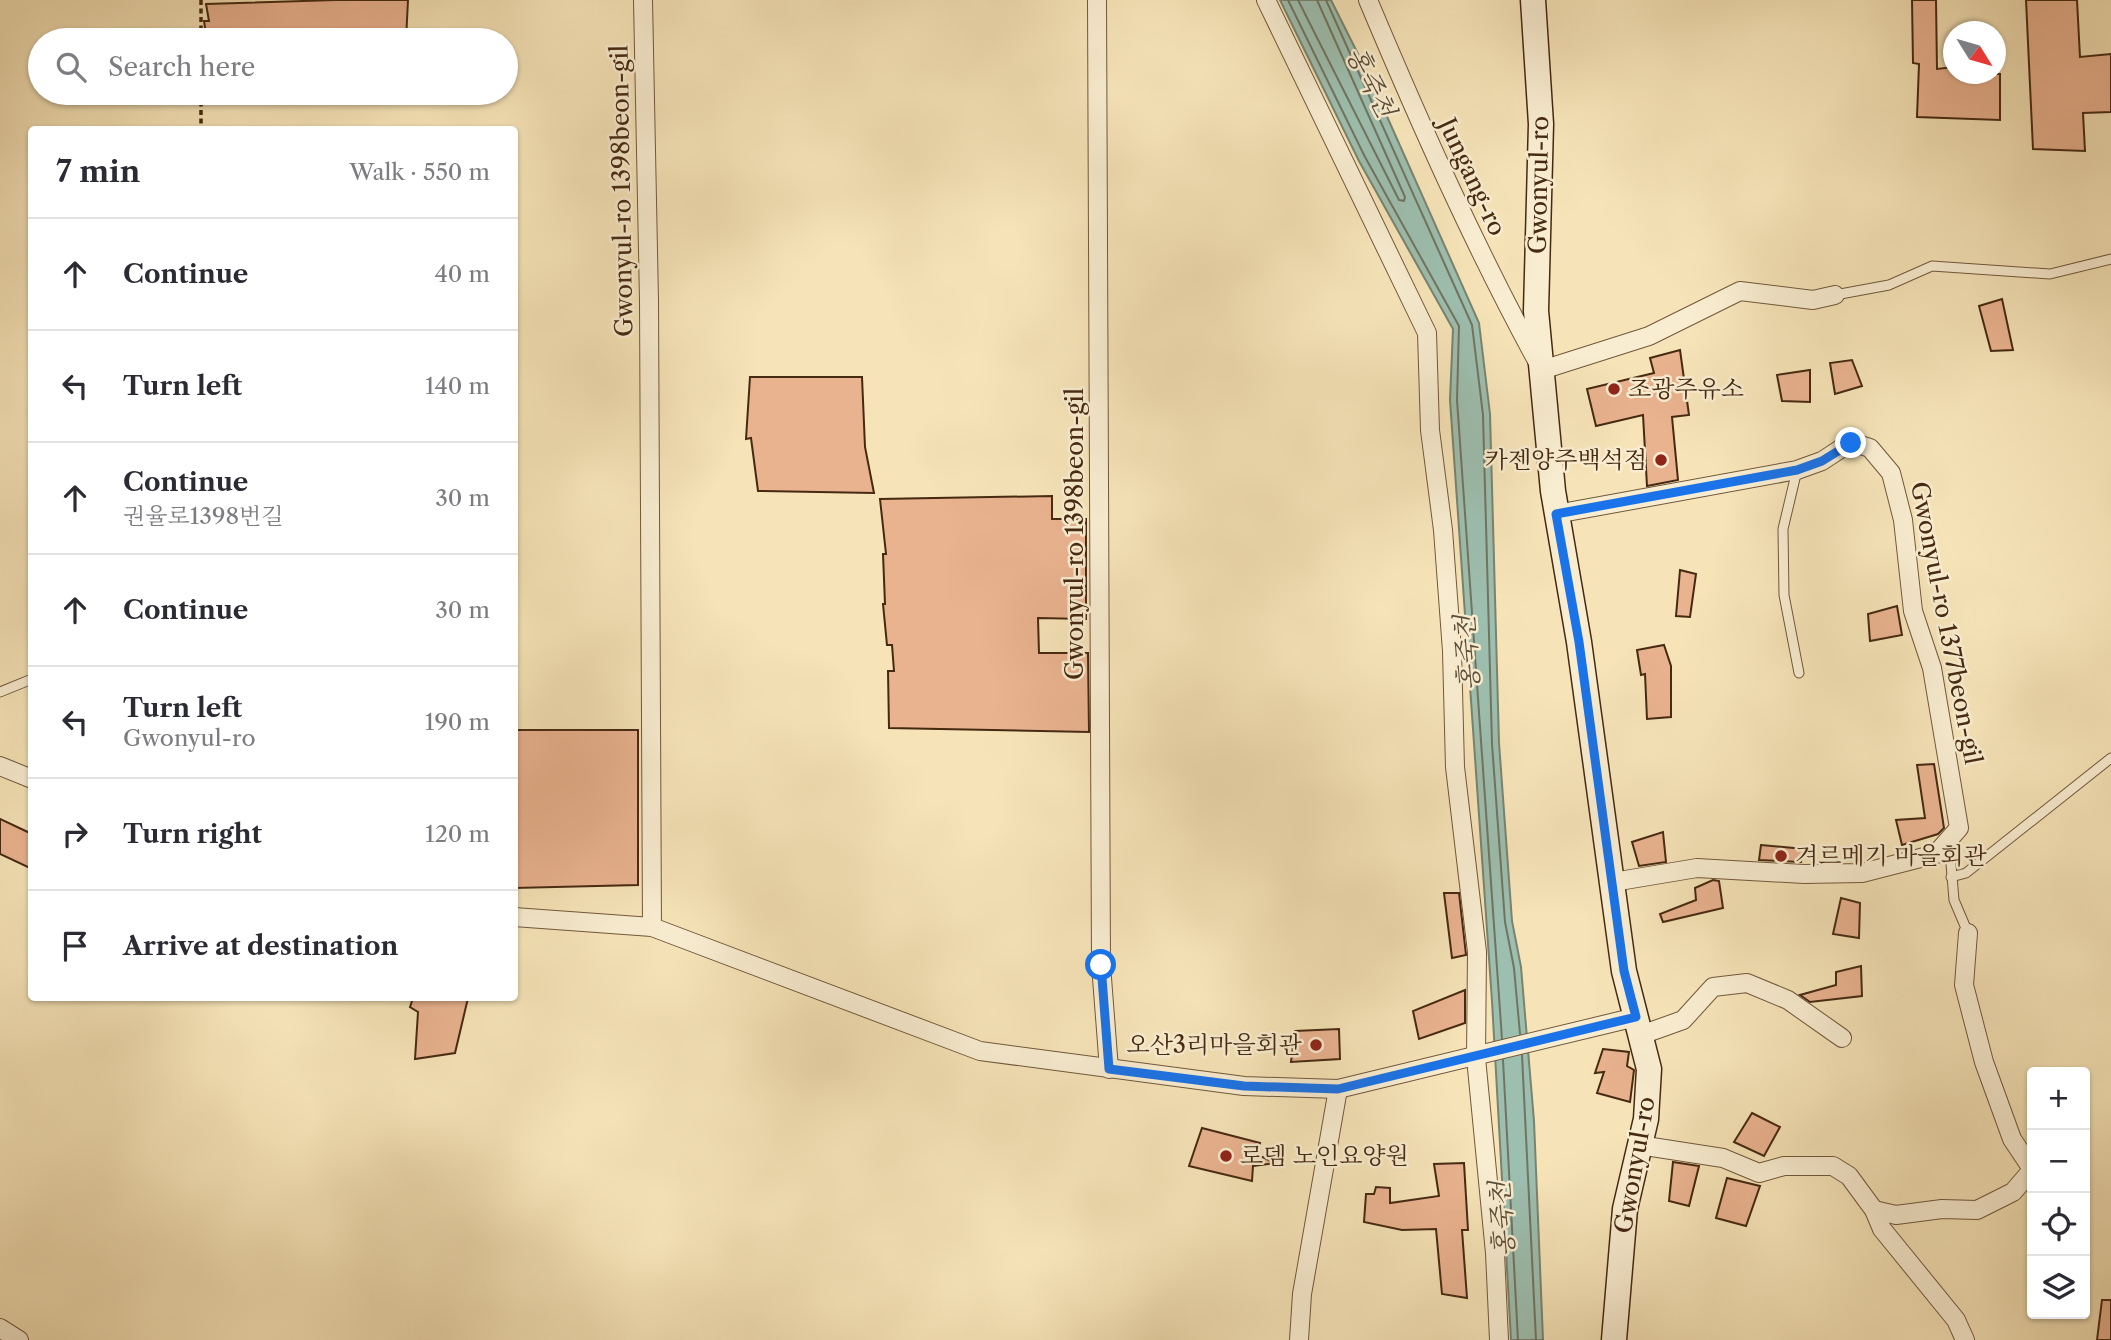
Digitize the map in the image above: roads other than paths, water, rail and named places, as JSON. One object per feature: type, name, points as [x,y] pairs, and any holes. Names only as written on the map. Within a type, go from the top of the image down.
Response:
[{"type":"main road","name":"Gwonyul-ro","points":[[1533,0],[1541,124],[1536,311],[1556,514],[1579,642],[1624,971],[1649,1081],[1625,1209],[1613,1338]]},
{"type":"street","name":"Gwonyul-ro 1398beon-gil","points":[[643,0],[649,301],[652,927]]},
{"type":"street","name":"Gwonyul-ro 1398beon-gil","points":[[1097,0],[1101,965],[1109,1069]]},
{"type":"street","points":[[1266,0],[1427,333],[1430,430],[1443,530],[1452,651],[1455,767],[1477,952],[1476,1058],[1495,1253],[1499,1340]]},
{"type":"street","name":"Jungang-ro","points":[[1368,0],[1430,148],[1506,305],[1542,369]]},
{"type":"street","points":[[1542,369],[1649,336],[1741,291],[1813,300],[1835,295]]},
{"type":"street","name":"Gwonyul-ro 1377beon-gil","points":[[1556,514],[1797,470],[1822,461],[1851,443],[1870,448],[1891,474],[1903,520],[1913,611],[1932,668],[1959,828],[1949,839]]},
{"type":"street","points":[[0,766],[28,777]]},
{"type":"street","points":[[1613,882],[1697,868],[1804,874],[1862,873],[1936,854],[1949,839]]},
{"type":"street","points":[[518,916],[652,927],[980,1051],[1244,1086],[1338,1089],[1548,1040],[1562,1032],[1683,1020],[1713,987],[1747,983],[1788,1000],[1842,1038]]},
{"type":"street","points":[[1968,933],[1964,985],[1984,1062],[2012,1139],[2027,1162]]},
{"type":"street","points":[[1300,1340],[1302,1294],[1338,1089]]},
{"type":"street","points":[[1639,1145],[1723,1158],[1759,1173],[1784,1166],[1833,1166],[1849,1176],[1874,1210],[1882,1229],[1956,1320],[1965,1340]]},
{"type":"street","points":[[1874,1210],[1896,1215],[1942,1209],[1977,1210],[2013,1192],[2027,1176]]},
{"type":"street","points":[[0,1328],[19,1340]]},
{"type":"lane","points":[[1835,295],[1889,285],[1932,266],[2050,274],[2111,259]]},
{"type":"lane","points":[[1797,470],[1783,529],[1784,595],[1799,673]]},
{"type":"lane","points":[[0,692],[28,681]]},
{"type":"lane","points":[[1951,877],[1966,873],[2111,758]]},
{"type":"lane","points":[[1949,839],[1954,900],[1968,933]]},
{"type":"water","name":"홍죽천","points":[[1280,0],[1331,0],[1369,76],[1479,323],[1490,414],[1499,743],[1512,921],[1521,967],[1534,1121],[1543,1340],[1511,1340],[1492,1001],[1450,400],[1453,329],[1359,161]]},
{"type":"place","name":"조광주유소","points":[[1614,389]]},
{"type":"place","name":"카젠양주백석점","points":[[1661,460]]},
{"type":"place","name":"겨르메기 마을회관","points":[[1781,856]]},
{"type":"place","name":"오산3리마을회관","points":[[1316,1045]]},
{"type":"place","name":"로뎀 노인요양원","points":[[1226,1156]]}]
